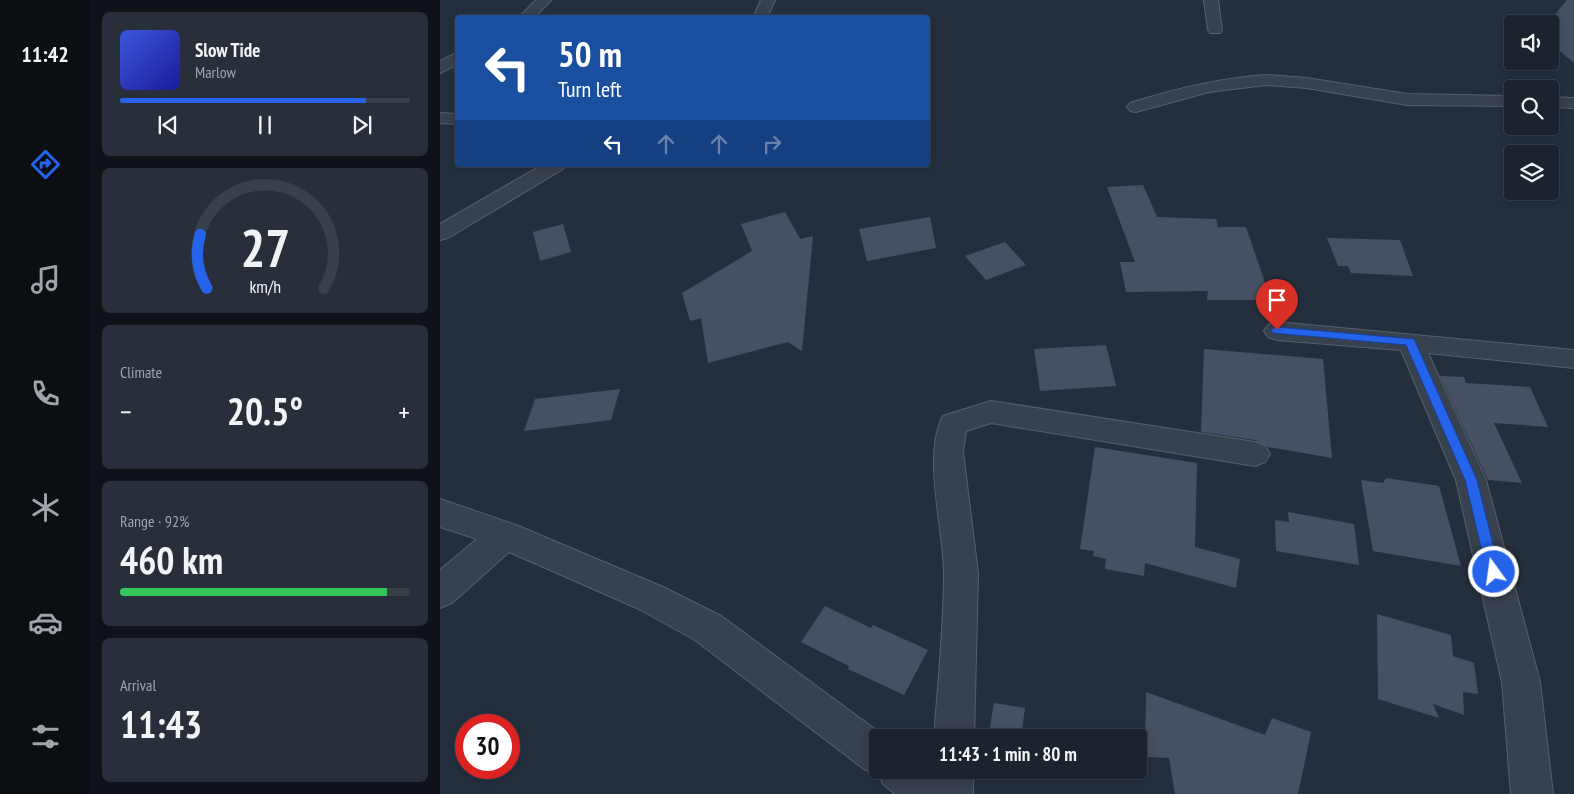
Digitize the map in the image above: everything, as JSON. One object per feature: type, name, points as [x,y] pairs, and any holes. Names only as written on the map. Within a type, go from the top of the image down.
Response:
[{"type":"street","points":[[528,15],[544,0]]},
{"type":"street","points":[[761,15],[768,0]]},
{"type":"street","points":[[1211,0],[1215,30]]},
{"type":"street","points":[[440,68],[455,59]]},
{"type":"street","points":[[1136,107],[1175,95],[1240,82],[1284,80],[1373,96],[1430,101],[1504,101]]},
{"type":"street","points":[[1559,102],[1574,103]]},
{"type":"street","points":[[440,118],[455,119]]},
{"type":"street","points":[[440,233],[553,167]]},
{"type":"street","points":[[1277,330],[1574,359]]},
{"type":"street","points":[[1410,342],[1471,480],[1521,682],[1532,794]]},
{"type":"street","points":[[954,729],[961,573],[948,452],[953,424],[991,412],[1255,454]]},
{"type":"street","points":[[440,513],[505,534],[651,598],[708,628],[869,748]]},
{"type":"street","points":[[440,592],[505,534]]},
{"type":"street","points":[[909,779],[929,794]]},
{"type":"street","points":[[952,794],[953,779]]},
{"type":"building","points":[[1567,0],[1574,0],[1574,63],[1559,50],[1559,15],[1554,15]]},
{"type":"building","points":[[1143,185],[1157,217],[1216,219],[1218,227],[1246,227],[1271,300],[1207,300],[1208,291],[1126,292],[1120,262],[1135,262],[1107,187]]},
{"type":"building","points":[[785,212],[800,239],[813,236],[802,351],[788,342],[708,363],[701,318],[690,321],[682,293],[752,251],[741,224]]},
{"type":"building","points":[[930,217],[936,248],[867,261],[859,229]]},
{"type":"building","points":[[563,224],[571,252],[540,261],[533,232]]},
{"type":"building","points":[[1327,238],[1400,240],[1413,276],[1351,273],[1348,266],[1338,266]]},
{"type":"building","points":[[1005,242],[1026,265],[986,280],[965,256]]},
{"type":"building","points":[[1106,345],[1116,386],[1040,391],[1034,349]]},
{"type":"building","points":[[1204,349],[1323,359],[1332,458],[1268,447],[1255,440],[1201,432]]},
{"type":"building","points":[[1440,376],[1464,377],[1466,383],[1530,387],[1548,427],[1494,423],[1522,483],[1488,480]]},
{"type":"building","points":[[620,389],[611,420],[524,431],[535,399]]},
{"type":"building","points":[[1095,447],[1197,463],[1195,547],[1240,559],[1236,588],[1145,563],[1144,576],[1105,569],[1106,559],[1093,556],[1094,551],[1080,549]]},
{"type":"building","points":[[1386,478],[1439,486],[1461,566],[1373,551],[1361,480],[1383,483]]},
{"type":"building","points":[[1288,512],[1354,524],[1359,565],[1276,551],[1275,520],[1289,522]]},
{"type":"building","points":[[825,606],[871,628],[873,625],[928,650],[904,695],[848,669],[849,666],[801,642]]},
{"type":"building","points":[[1377,614],[1451,635],[1453,656],[1474,663],[1478,694],[1463,692],[1464,715],[1433,704],[1439,718],[1378,699]]},
{"type":"building","points":[[1146,692],[1265,735],[1272,718],[1311,732],[1298,794],[1175,794],[1169,758],[1147,757],[1147,729],[1145,729]]},
{"type":"building","points":[[994,703],[1025,708],[1022,729],[990,729]]},
{"type":"route","points":[[1277,330],[1410,342],[1471,480],[1494,572]]}]
